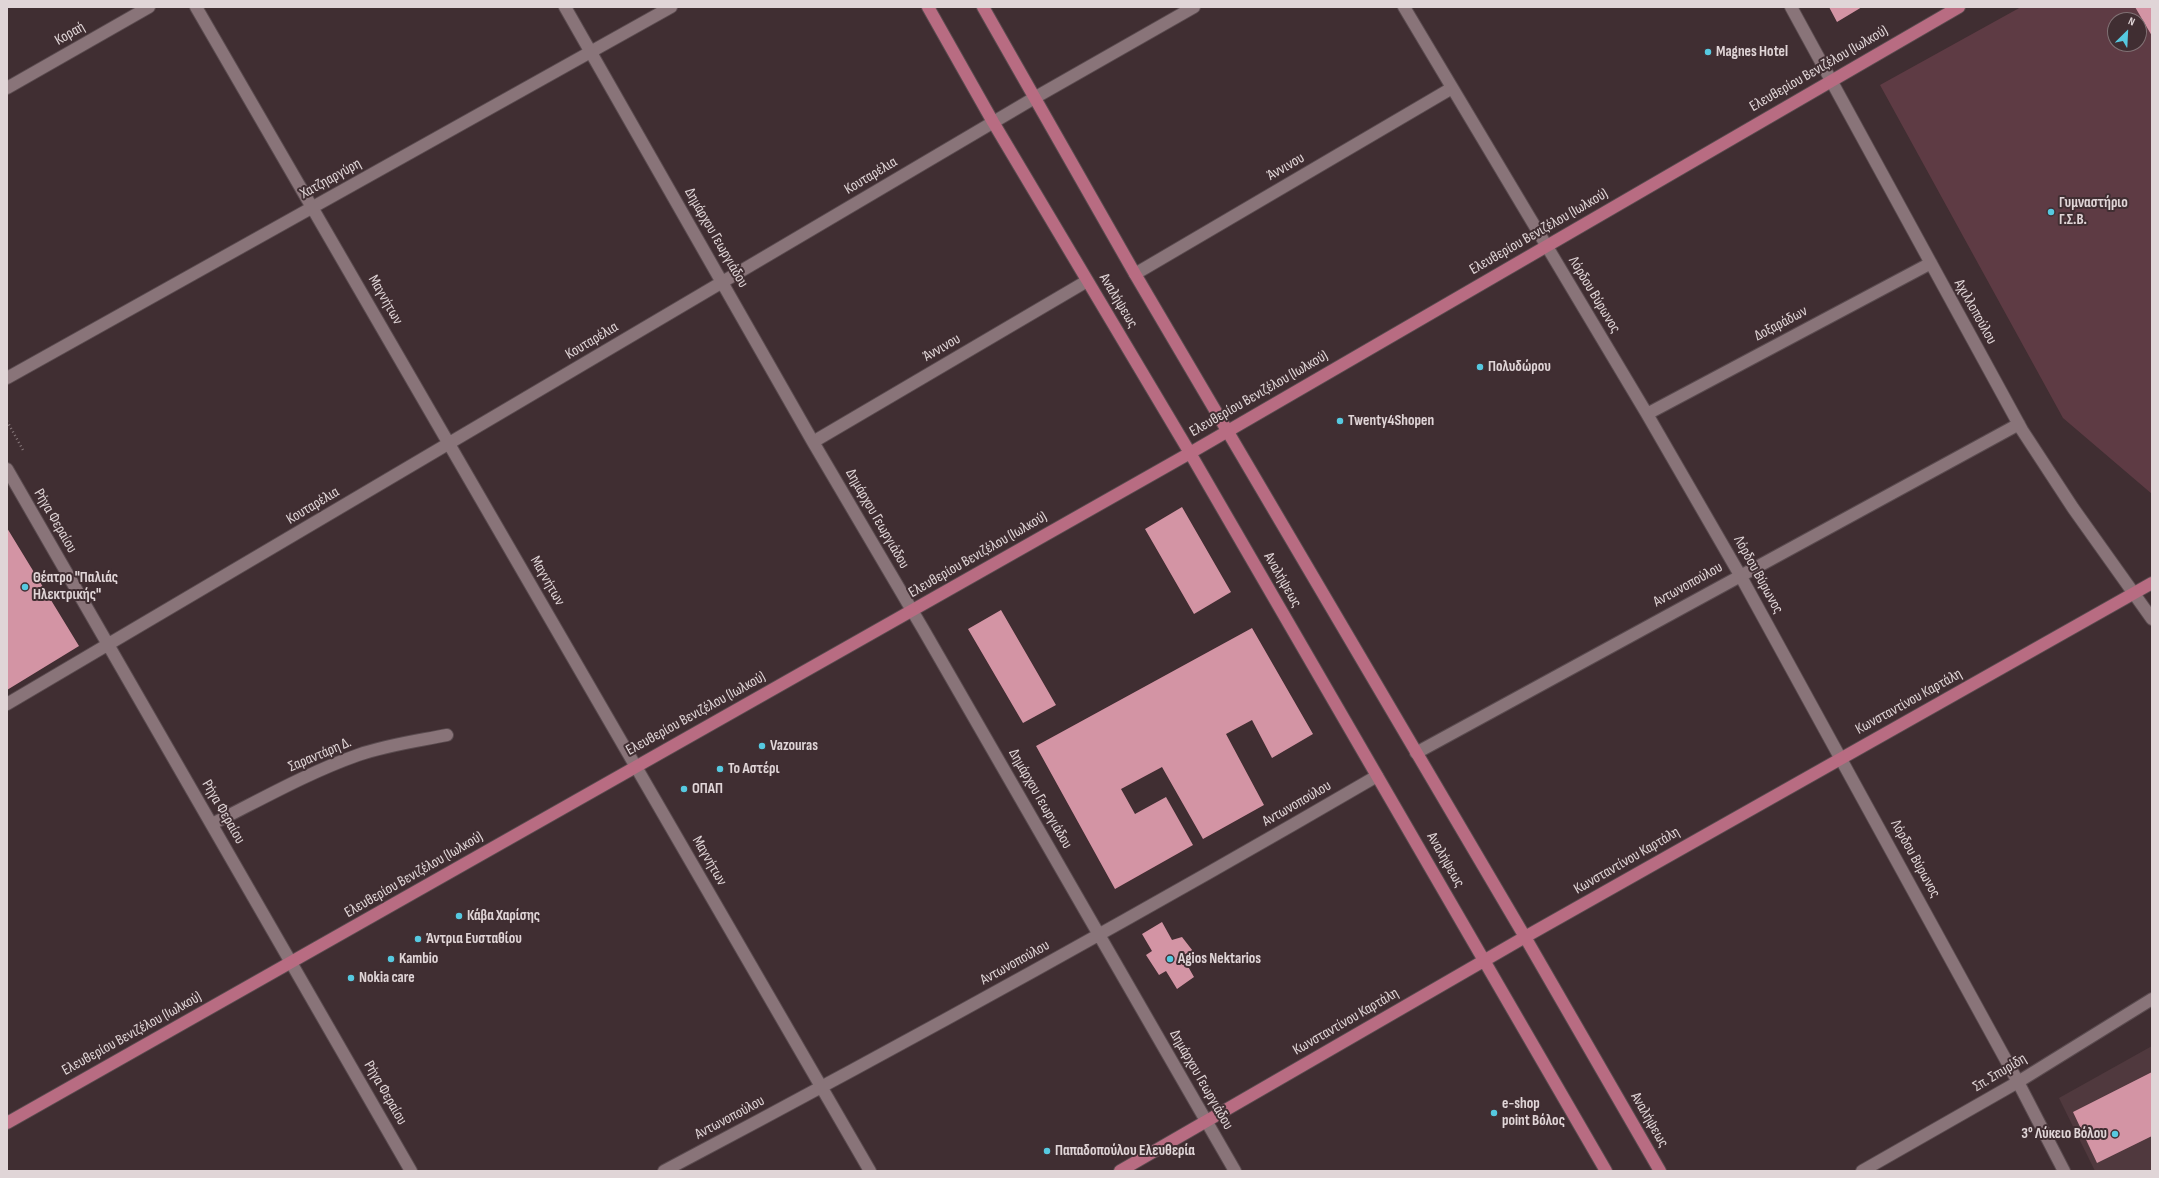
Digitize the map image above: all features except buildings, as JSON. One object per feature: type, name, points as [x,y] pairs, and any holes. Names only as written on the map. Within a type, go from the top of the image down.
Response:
[{"type":"main road","name":"Αναλήψεως","points":[[928,7],[993,122],[1190,453],[1606,1171]]},
{"type":"main road","name":"Αναλήψεως","points":[[983,7],[1036,97],[1135,274],[1525,937],[1660,1171]]},
{"type":"main road","name":"Ελευθερίου Βενιζέλου (Ιωλκού)","points":[[7,1123],[292,963],[636,766],[1190,453],[1546,247],[1830,80],[1959,7]]},
{"type":"main road","name":"Κωνσταντίνου Καρτάλη","points":[[1120,1171],[1525,937],[2152,583]]},
{"type":"street","name":"Κοραή","points":[[7,88],[149,7]]},
{"type":"street","name":"Μαγνήτων","points":[[196,7],[870,1171]]},
{"type":"street","name":"Δημάρχου Γεωργιάδου","points":[[565,7],[813,442],[1235,1171]]},
{"type":"street","name":"Χατζηαργύρη","points":[[7,378],[671,7]]},
{"type":"street","name":"Κουταρέλια","points":[[7,704],[450,444],[993,122],[1194,7]]},
{"type":"street","name":"Λόρδου Βύρωνος","points":[[1404,7],[1647,414],[1740,575],[2018,1082],[2064,1171]]},
{"type":"street","name":"Αχιλλοπούλου","points":[[1791,7],[2019,424],[2073,508],[2152,619]]},
{"type":"street","name":"Άννινου","points":[[1135,274],[1452,88]]},
{"type":"street","name":"Δοξαράδων","points":[[1647,414],[1931,263]]},
{"type":"street","name":"Άννινου","points":[[813,442],[1087,281]]},
{"type":"street","name":"Αντωνοπούλου","points":[[1416,753],[2019,424]]},
{"type":"street","name":"Ρήγα Φεραίου","points":[[7,469],[292,963],[410,1171]]},
{"type":"street","name":"Σαραντάρη Δ.","points":[[212,824],[307,776],[358,755],[403,743],[447,735]]},
{"type":"street","name":"Αντωνοπούλου","points":[[664,1171],[822,1088],[1099,935],[1377,776]]},
{"type":"street","name":"Σπ. Σπυρίδη","points":[[1862,1171],[2018,1082],[2152,999]]},
{"type":"shaded area","name":"Γυμναστήριο Γ.Σ.Β.","points":[[2021,7],[2152,7],[2152,494],[2063,418],[1880,85]]},
{"type":"shaded area","name":"3° Λύκειο Βόλου","points":[[2152,1046],[2152,1171],[2095,1171],[2059,1098]]},
{"type":"place","name":"Magnes Hotel","points":[[1708,52]]},
{"type":"place","name":"Γυμναστήριο Γ.Σ.Β.","points":[[2051,212]]},
{"type":"place","name":"Πολυδώρου","points":[[1480,367]]},
{"type":"place","name":"Twenty4Shopen","points":[[1340,421]]},
{"type":"place","name":"Θέατρο \"Παλιάς Ηλεκτρικής\"","points":[[25,587]]},
{"type":"place","name":"Vazouras","points":[[762,746]]},
{"type":"place","name":"Το Αστέρι","points":[[720,769]]},
{"type":"place","name":"ΟΠΑΠ","points":[[684,789]]},
{"type":"place","name":"Κάβα Χαρίσης","points":[[459,916]]},
{"type":"place","name":"Άντρια Ευσταθίου","points":[[418,939]]},
{"type":"place","name":"Kambio","points":[[391,959]]},
{"type":"place","name":"Agios Nektarios","points":[[1170,959]]},
{"type":"place","name":"Nokia care","points":[[351,978]]},
{"type":"place","name":"e-shop point Βόλος","points":[[1494,1113]]},
{"type":"place","name":"3° Λύκειο Βόλου","points":[[2115,1134]]},
{"type":"place","name":"Παπαδοπούλου Ελευθερία","points":[[1047,1151]]}]
